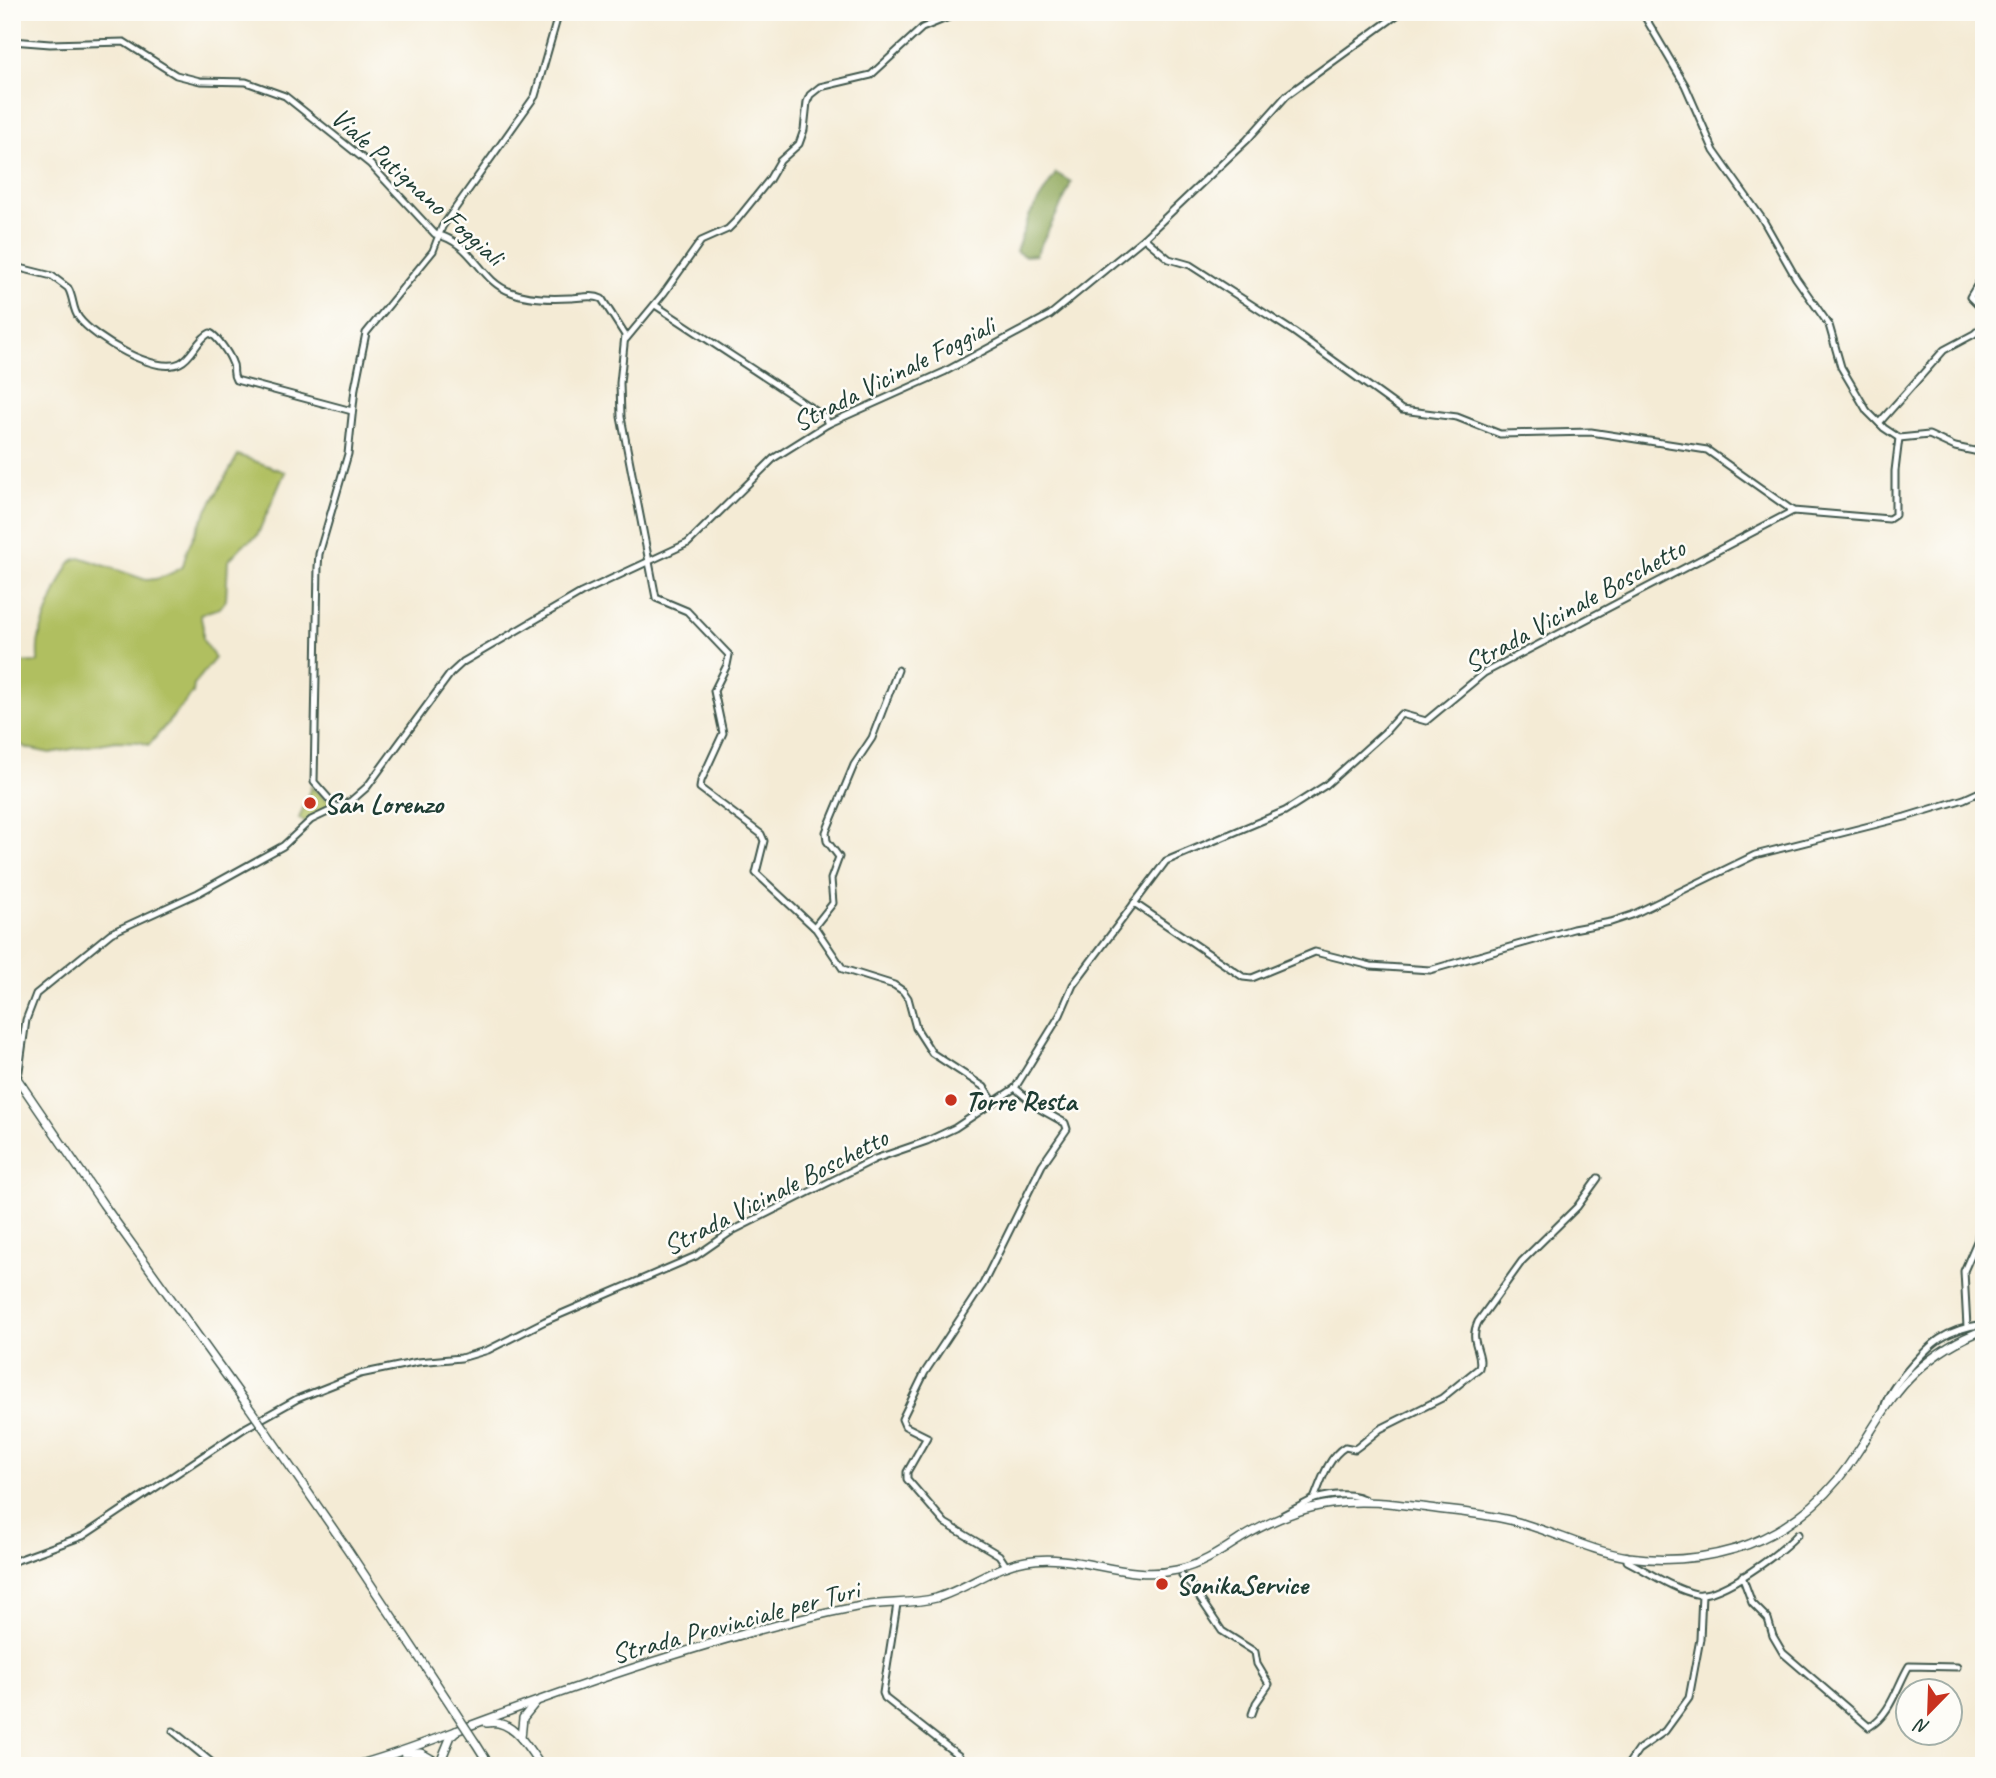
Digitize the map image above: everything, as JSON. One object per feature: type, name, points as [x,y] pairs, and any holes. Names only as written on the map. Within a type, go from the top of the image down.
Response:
[{"type":"main road","points":[[15,1071],[23,1087],[103,1203],[348,1550],[490,1766]]},
{"type":"main road","name":"Strada Provinciale per Turi","points":[[353,1766],[384,1758],[540,1699],[675,1654],[856,1606],[915,1603],[950,1594],[1025,1561],[1074,1559],[1127,1573],[1169,1572],[1185,1568],[1208,1559],[1282,1517],[1324,1504],[1368,1502],[1496,1517],[1627,1556],[1679,1559],[1712,1555],[1748,1544],[1784,1527],[1810,1508],[1849,1465],[1884,1408],[1902,1386],[1927,1363],[1959,1341],[1984,1330]]},
{"type":"main road","points":[[516,1730],[527,1711],[540,1699]]},
{"type":"main road","points":[[509,1711],[516,1730],[541,1766]]},
{"type":"main road","points":[[442,1762],[451,1737],[460,1729],[493,1722],[516,1730]]},
{"type":"main road","points":[[433,1739],[442,1762]]},
{"type":"main road","points":[[384,1758],[410,1752],[422,1753],[442,1762]]},
{"type":"street","points":[[337,808],[314,782],[318,567],[319,554],[348,454],[352,411],[366,334],[433,251],[439,235],[535,96],[559,12]]},
{"type":"street","points":[[961,12],[922,28],[871,75],[820,87],[815,91],[807,102],[804,130],[799,144],[780,161],[769,180],[728,229],[701,241],[626,339],[620,383],[621,417],[648,564],[658,601],[687,611],[729,654],[714,691],[723,733],[701,780],[700,788],[761,834],[764,841],[756,873],[814,928],[843,969],[894,985],[904,991],[916,1028],[932,1052],[984,1087],[993,1101]]},
{"type":"street","name":"Strada Vicinale Foggiali","points":[[12,1097],[26,1020],[36,994],[111,933],[198,893],[273,852],[288,843],[311,820],[363,793],[450,674],[463,663],[581,593],[648,564],[694,539],[774,458],[828,424],[972,358],[1050,315],[1144,238],[1247,140],[1287,95],[1401,12]]},
{"type":"street","points":[[1642,12],[1685,85],[1714,151],[1763,219],[1796,278],[1829,325],[1841,367],[1859,401],[1879,423],[1899,438],[1929,435],[1955,447],[1984,453]]},
{"type":"street","name":"Viale Putignano Foggiali","points":[[12,41],[50,44],[124,41],[176,75],[200,81],[246,82],[285,96],[370,164],[428,228],[474,257],[492,281],[514,293],[602,299],[622,328],[626,339]]},
{"type":"street","points":[[1144,238],[1169,259],[1190,265],[1294,332],[1402,410],[1457,417],[1500,434],[1591,432],[1707,450],[1793,511],[1889,519],[1895,515],[1895,471],[1899,438]]},
{"type":"street","points":[[12,266],[52,276],[68,288],[75,310],[87,327],[131,355],[163,366],[176,365],[187,358],[204,336],[210,333],[218,337],[233,362],[236,380],[352,411]]},
{"type":"street","points":[[1984,274],[1970,297],[1984,311]]},
{"type":"street","points":[[655,304],[825,417],[828,424]]},
{"type":"street","points":[[1879,423],[1944,350],[1974,334],[1984,325]]},
{"type":"street","name":"Strada Vicinale Boschetto","points":[[12,1562],[83,1536],[281,1406],[360,1374],[393,1366],[473,1356],[545,1321],[696,1256],[732,1231],[875,1159],[944,1135],[1015,1088],[1060,1015],[1073,985],[1166,861],[1285,811],[1326,785],[1401,715],[1426,721],[1484,673],[1793,511]]},
{"type":"street","points":[[814,928],[834,900],[831,878],[839,857],[827,841],[826,832],[853,765],[872,738],[898,670]]},
{"type":"street","points":[[1135,902],[1243,977],[1252,978],[1315,952],[1371,966],[1430,970],[1573,929],[1611,922],[1755,855],[1905,817],[1984,790]]},
{"type":"street","points":[[1007,1567],[999,1555],[945,1523],[907,1479],[907,1472],[927,1437],[905,1426],[902,1419],[944,1342],[983,1284],[1042,1165],[1067,1129],[1062,1120],[1040,1110],[1015,1088]]},
{"type":"street","points":[[1967,1327],[1964,1271],[1978,1239],[1984,1154]]},
{"type":"street","points":[[1314,1499],[1339,1451],[1345,1447],[1355,1448],[1390,1423],[1431,1405],[1479,1368],[1481,1362],[1474,1335],[1478,1322],[1522,1261],[1577,1208],[1598,1178]]},
{"type":"street","points":[[1884,1408],[1891,1392],[1930,1345],[1945,1335],[1984,1324]]},
{"type":"street","points":[[1282,1517],[1284,1513],[1314,1499],[1342,1495],[1363,1498],[1368,1502]]},
{"type":"street","points":[[1627,1556],[1627,1561],[1683,1589],[1702,1594],[1717,1590],[1742,1576],[1780,1552],[1798,1534]]},
{"type":"street","points":[[1182,1576],[1194,1588],[1222,1631],[1255,1652],[1257,1664],[1269,1684],[1252,1714]]},
{"type":"street","points":[[1742,1576],[1752,1602],[1768,1619],[1773,1636],[1783,1653],[1867,1726],[1876,1722],[1895,1697],[1909,1666],[1957,1667]]},
{"type":"street","points":[[1627,1766],[1638,1751],[1665,1731],[1689,1698],[1700,1639],[1702,1594]]},
{"type":"street","points":[[897,1604],[883,1693],[885,1698],[959,1756],[962,1766]]},
{"type":"street","points":[[173,1731],[216,1766]]},
{"type":"green space","points":[[1056,173],[1071,182],[1068,191],[1036,255],[1024,256],[1016,251],[1029,216]]},
{"type":"green space","points":[[238,455],[285,472],[257,536],[243,545],[228,561],[226,600],[220,608],[200,614],[203,640],[215,658],[194,685],[193,693],[149,745],[116,741],[50,753],[26,748],[15,740],[12,717],[17,704],[12,683],[12,663],[38,662],[38,642],[68,566],[77,558],[83,558],[146,580],[161,578],[179,569],[183,566],[199,525]]},
{"type":"green space","points":[[311,787],[330,802],[331,807],[306,822],[299,819]]},
{"type":"place","name":"San Lorenzo","points":[[310,803]]},
{"type":"place","name":"Torre Resta","points":[[951,1100]]},
{"type":"place","name":"SonikaService","points":[[1162,1584]]}]
